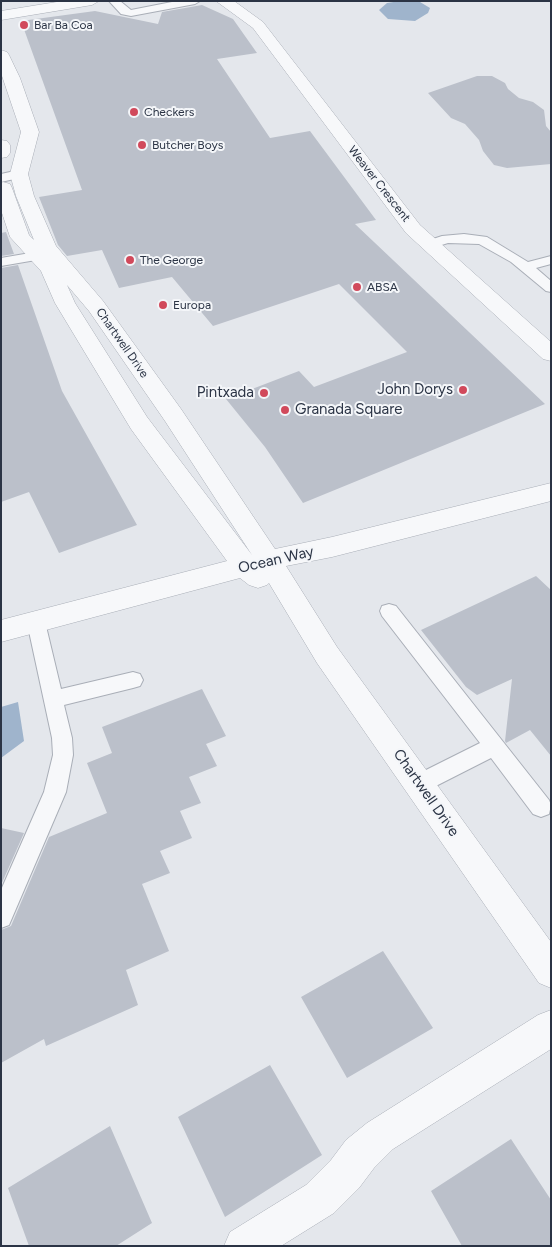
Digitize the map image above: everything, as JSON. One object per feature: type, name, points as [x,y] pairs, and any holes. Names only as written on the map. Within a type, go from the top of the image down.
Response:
[{"type":"street","points":[[1,3],[16,1]]},
{"type":"street","points":[[1,16],[92,1]]},
{"type":"street","name":"Weaver Crescent","points":[[232,4],[258,26],[413,229],[551,354]]},
{"type":"street","name":"Chartwell Drive","points":[[1,55],[12,78],[30,132],[6,176],[8,205],[20,237],[45,256],[96,306],[162,400],[258,563]]},
{"type":"street","points":[[1,145],[1,154]]},
{"type":"street","name":"Chartwell Drive","points":[[45,256],[65,303],[139,423],[207,512],[258,563],[301,615],[327,655],[551,971]]},
{"type":"street","name":"Ocean Way","points":[[1,631],[258,563],[332,547],[551,492]]},
{"type":"street","points":[[244,1246],[320,1199],[345,1174],[360,1154],[380,1136],[551,1028]]},
{"type":"lane","points":[[114,1],[125,12],[131,13],[195,1]]},
{"type":"lane","points":[[429,245],[447,239],[482,240],[500,248],[551,288]]},
{"type":"lane","points":[[1,262],[45,256]]},
{"type":"lane","points":[[525,267],[551,260]]},
{"type":"lane","points":[[389,610],[541,807]]},
{"type":"lane","points":[[1,917],[55,792],[63,755],[62,738],[36,622]]},
{"type":"lane","points":[[54,699],[134,680]]},
{"type":"lane","points":[[419,784],[494,746]]},
{"type":"water","points":[[400,1],[420,2],[430,8],[428,13],[415,21],[388,19],[379,10],[387,3]]},
{"type":"water","points":[[18,702],[24,741],[1,758],[1,707]]},
{"type":"building","points":[[202,5],[233,19],[257,53],[217,59],[270,138],[310,131],[376,220],[355,224],[545,404],[303,503],[265,447],[226,399],[299,371],[314,387],[407,352],[339,284],[213,326],[172,277],[119,288],[102,250],[67,256],[58,245],[39,197],[82,190],[21,21],[95,11],[158,24],[162,12]]},
{"type":"building","points":[[477,76],[492,76],[505,83],[508,89],[519,98],[533,102],[544,110],[546,126],[551,132],[551,164],[507,168],[494,165],[483,151],[479,140],[465,124],[451,118],[428,93]]},
{"type":"building","points":[[6,232],[14,254],[1,256],[1,233]]},
{"type":"building","points":[[18,265],[62,391],[137,525],[59,553],[29,492],[1,502],[1,268]]},
{"type":"building","points":[[536,576],[551,590],[551,756],[530,730],[506,743],[512,679],[477,695],[466,687],[421,630]]},
{"type":"building","points":[[202,689],[226,736],[206,744],[217,766],[189,777],[201,803],[180,811],[192,838],[160,851],[170,873],[142,884],[169,951],[126,970],[138,1005],[46,1046],[44,1039],[1,1063],[1,930],[11,926],[49,837],[107,813],[87,763],[112,753],[102,727]]},
{"type":"building","points":[[1,828],[24,833],[1,885]]},
{"type":"building","points":[[383,951],[433,1028],[347,1078],[301,997]]},
{"type":"building","points":[[270,1065],[322,1155],[225,1217],[178,1117]]},
{"type":"building","points":[[110,1126],[152,1223],[116,1246],[29,1246],[8,1188]]},
{"type":"building","points":[[511,1139],[551,1200],[551,1246],[462,1246],[431,1191]]},
{"type":"place","name":"Bar Ba Coa","points":[[24,25]]},
{"type":"place","name":"Checkers","points":[[134,112]]},
{"type":"place","name":"Butcher Boys","points":[[142,145]]},
{"type":"place","name":"The George","points":[[130,260]]},
{"type":"place","name":"ABSA","points":[[357,287]]},
{"type":"place","name":"Europa","points":[[163,305]]},
{"type":"place","name":"John Dorys","points":[[463,390]]},
{"type":"place","name":"Pintxada","points":[[264,393]]},
{"type":"place","name":"Granada Square","points":[[285,410]]}]
